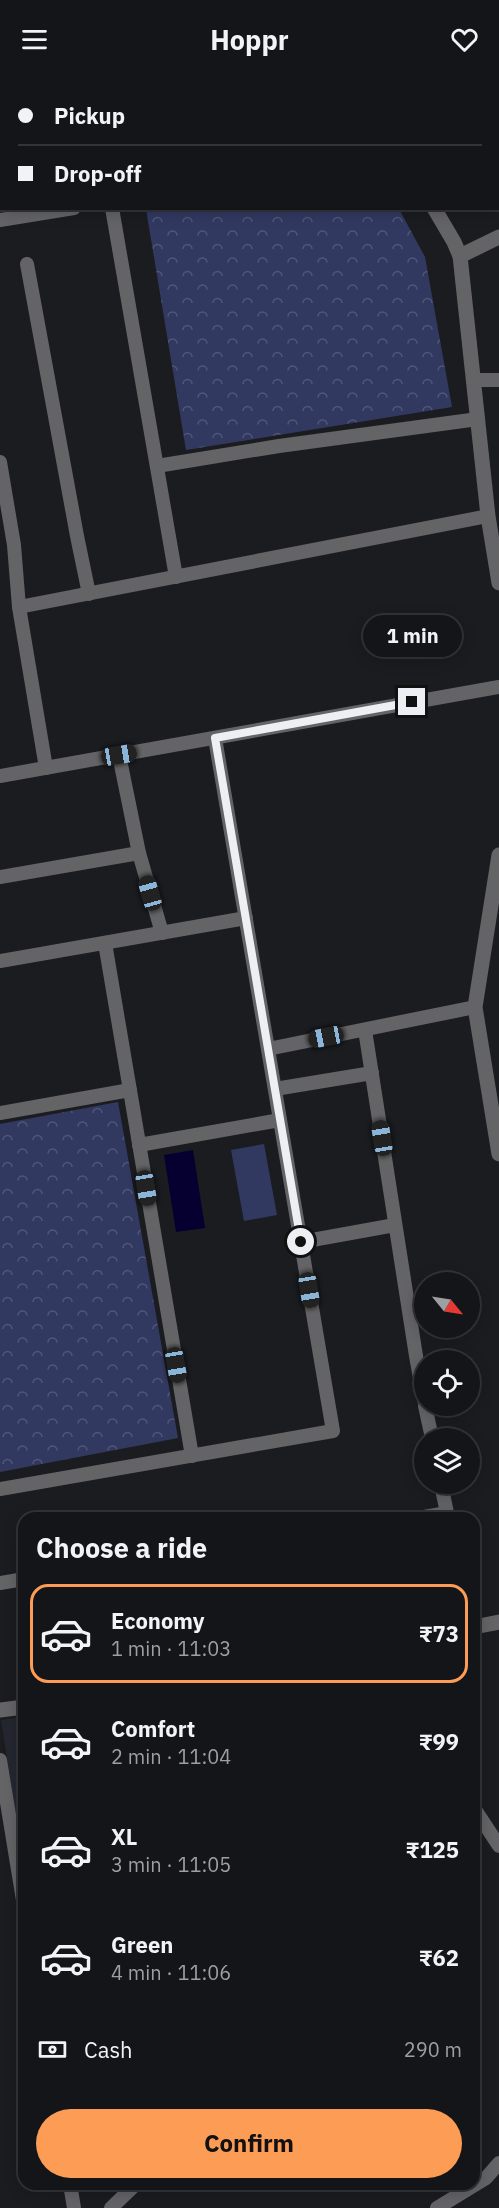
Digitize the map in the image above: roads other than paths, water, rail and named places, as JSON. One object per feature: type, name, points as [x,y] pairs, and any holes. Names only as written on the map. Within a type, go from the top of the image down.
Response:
[{"type":"street","points":[[0,220],[62,210]]},
{"type":"street","points":[[112,210],[176,577]]},
{"type":"street","points":[[435,210],[460,256],[488,516],[499,583]]},
{"type":"street","points":[[460,256],[499,237]]},
{"type":"street","points":[[27,264],[89,594]]},
{"type":"street","points":[[473,380],[499,380]]},
{"type":"street","points":[[157,466],[279,446],[478,419]]},
{"type":"street","points":[[0,462],[46,768]]},
{"type":"street","points":[[20,607],[488,516]]},
{"type":"street","points":[[0,776],[499,687]]},
{"type":"street","points":[[0,1489],[333,1431],[215,738]]},
{"type":"street","points":[[119,755],[139,853],[162,933]]},
{"type":"street","points":[[0,877],[139,853]]},
{"type":"street","points":[[499,855],[475,1007],[499,1154]]},
{"type":"street","points":[[0,961],[246,918]]},
{"type":"street","points":[[105,943],[192,1456]]},
{"type":"street","points":[[268,1049],[475,1007]]},
{"type":"street","points":[[365,1030],[416,1350]]},
{"type":"street","points":[[275,1089],[372,1073]]},
{"type":"street","points":[[0,1113],[130,1090]]},
{"type":"street","points":[[139,1145],[280,1120]]},
{"type":"street","points":[[301,1242],[395,1225]]},
{"type":"street","points":[[443,1494],[447,1512]]},
{"type":"street","points":[[0,1583],[18,1579]]},
{"type":"street","points":[[480,1626],[499,1622]]},
{"type":"street","points":[[0,1710],[18,1708]]},
{"type":"street","points":[[0,1760],[7,1842],[18,1883]]},
{"type":"street","points":[[480,1817],[499,1846]]},
{"type":"street","points":[[480,2182],[499,2163]]},
{"type":"street","points":[[71,2190],[74,2208]]},
{"type":"street","points":[[111,2208],[130,2190]]},
{"type":"street","points":[[437,2208],[466,2190]]}]
